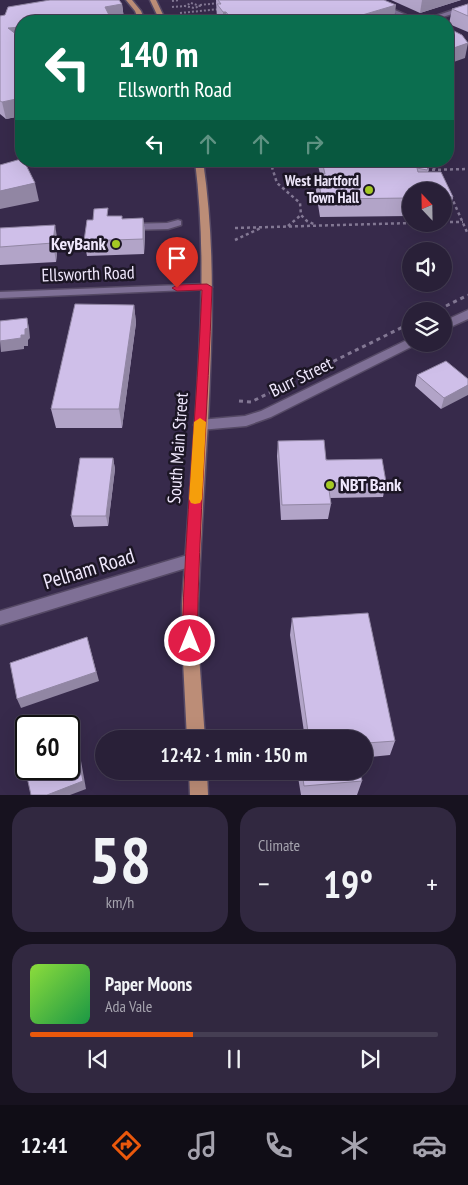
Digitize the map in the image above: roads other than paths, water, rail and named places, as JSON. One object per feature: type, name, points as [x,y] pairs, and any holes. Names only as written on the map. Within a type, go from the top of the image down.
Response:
[{"type":"main road","points":[[129,0],[140,15]]},
{"type":"main road","points":[[153,0],[160,15]]},
{"type":"main road","name":"South Main Street","points":[[195,730],[190,641],[191,560],[204,379],[207,287],[205,204],[200,167]]},
{"type":"main road","points":[[198,780],[199,795]]},
{"type":"street","points":[[367,0],[403,15]]},
{"type":"street","points":[[443,15],[468,7]]},
{"type":"street","points":[[115,228],[168,226],[178,223]]},
{"type":"street","name":"Ellsworth Road","points":[[0,295],[207,287]]},
{"type":"street","points":[[452,322],[468,314]]},
{"type":"street","name":"Burr Street","points":[[200,425],[246,421],[266,414],[402,346]]},
{"type":"street","name":"Pelham Road","points":[[0,618],[191,560]]},
{"type":"place","name":"West Hartford Town Hall","points":[[369,190]]},
{"type":"place","name":"KeyBank","points":[[116,244]]},
{"type":"place","name":"NBT Bank","points":[[330,485]]}]
